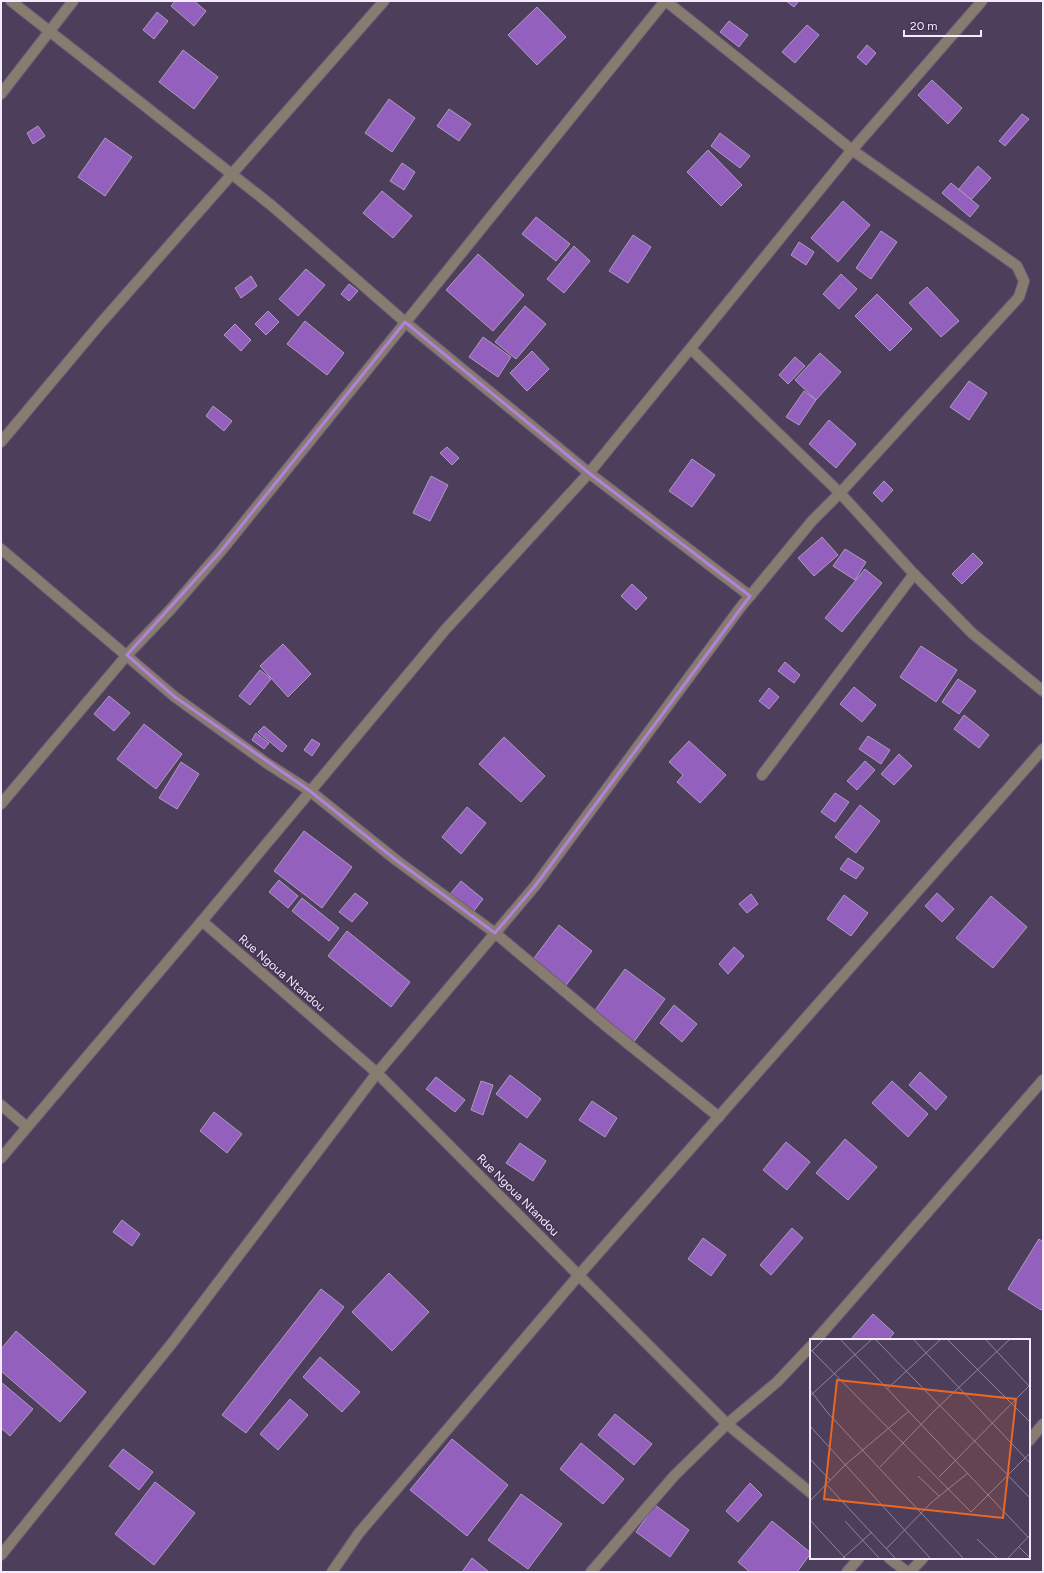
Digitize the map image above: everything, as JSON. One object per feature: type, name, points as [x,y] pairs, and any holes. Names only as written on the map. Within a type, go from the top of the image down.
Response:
[{"type":"street","points":[[11,1],[271,205],[406,322],[589,472],[750,596]]},
{"type":"street","points":[[1,94],[73,1]]},
{"type":"street","points":[[1,442],[100,324],[233,175],[384,1]]},
{"type":"street","points":[[1,804],[126,655],[171,609],[221,551],[666,1],[852,150],[1018,266],[1024,281],[1018,297],[840,493],[812,521],[750,596],[536,886],[377,1073],[174,1342],[1,1555]]},
{"type":"street","points":[[1,1158],[202,921],[445,630],[589,472],[852,150],[982,1]]},
{"type":"street","points":[[691,349],[840,493],[914,574],[972,634],[1043,691]]},
{"type":"street","points":[[1,549],[175,698],[242,746],[310,791],[396,860],[495,933],[606,1026],[719,1117]]},
{"type":"street","points":[[762,774],[914,574]]},
{"type":"street","points":[[332,1572],[359,1533],[579,1275],[1043,749]]},
{"type":"street","name":"Rue Ngoua Ntandou","points":[[202,921],[377,1073],[727,1424],[810,1492]]},
{"type":"street","points":[[817,1339],[1043,1080]]},
{"type":"street","points":[[1,1105],[27,1127]]},
{"type":"street","points":[[591,1572],[674,1476],[727,1424],[778,1382],[810,1347]]},
{"type":"street","points":[[1030,1440],[1043,1424]]},
{"type":"street","points":[[847,1572],[858,1559]]},
{"type":"street","points":[[890,1559],[909,1572],[922,1559]]},
{"type":"highlighted area","points":[[405,322],[589,473],[750,596],[535,886],[495,933],[396,860],[310,791],[175,697],[127,655],[221,551]]},
{"type":"building","points":[[175,1],[194,1],[206,11],[194,26],[171,6]]},
{"type":"building","points":[[786,1],[799,1],[794,7]]},
{"type":"building","points":[[537,7],[566,37],[537,65],[508,35]]},
{"type":"building","points":[[157,12],[168,21],[154,39],[143,30]]},
{"type":"building","points":[[729,21],[748,35],[739,47],[720,32]]},
{"type":"building","points":[[807,25],[819,35],[795,63],[782,52]]},
{"type":"building","points":[[867,45],[876,53],[866,65],[857,57]]},
{"type":"building","points":[[183,50],[218,77],[194,109],[159,82]]},
{"type":"building","points":[[932,80],[962,108],[948,124],[918,95]]},
{"type":"building","points":[[389,99],[415,118],[392,152],[365,133]]},
{"type":"building","points":[[449,109],[471,124],[459,141],[437,126]]},
{"type":"building","points":[[1022,114],[1029,119],[1005,146],[999,141]]},
{"type":"building","points":[[38,126],[45,136],[33,144],[27,133]]},
{"type":"building","points":[[720,133],[750,156],[740,168],[711,146]]},
{"type":"building","points":[[105,138],[132,157],[105,196],[78,177]]},
{"type":"building","points":[[708,150],[742,185],[721,206],[687,172]]},
{"type":"building","points":[[402,163],[415,172],[404,190],[390,181]]},
{"type":"building","points":[[978,166],[991,178],[971,200],[959,189]]},
{"type":"building","points":[[951,183],[979,206],[970,217],[942,193]]},
{"type":"building","points":[[382,191],[412,216],[393,238],[363,213]]},
{"type":"building","points":[[843,201],[870,225],[838,262],[811,238]]},
{"type":"building","points":[[536,217],[570,244],[556,261],[522,234]]},
{"type":"building","points":[[881,231],[897,242],[871,279],[856,268]]},
{"type":"building","points":[[633,235],[651,247],[628,283],[609,271]]},
{"type":"building","points":[[799,242],[814,252],[806,265],[791,255]]},
{"type":"building","points":[[574,246],[590,261],[564,293],[547,279]]},
{"type":"building","points":[[478,254],[524,295],[493,331],[446,290]]},
{"type":"building","points":[[306,269],[325,285],[298,316],[279,299]]},
{"type":"building","points":[[841,274],[857,289],[839,309],[823,294]]},
{"type":"building","points":[[251,276],[257,286],[241,298],[235,288]]},
{"type":"building","points":[[349,284],[358,291],[349,301],[341,294]]},
{"type":"building","points":[[927,287],[959,321],[941,337],[909,303]]},
{"type":"building","points":[[877,294],[912,329],[890,351],[855,316]]},
{"type":"building","points":[[525,306],[546,324],[516,359],[495,342]]},
{"type":"building","points":[[268,311],[279,322],[266,335],[255,324]]},
{"type":"building","points":[[305,321],[344,353],[327,375],[287,344]]},
{"type":"building","points":[[235,324],[251,340],[241,351],[224,335]]},
{"type":"building","points":[[483,337],[511,357],[498,377],[469,357]]},
{"type":"building","points":[[532,351],[549,369],[527,391],[510,373]]},
{"type":"building","points":[[820,353],[841,372],[816,400],[795,380]]},
{"type":"building","points":[[795,357],[805,366],[788,384],[779,375]]},
{"type":"building","points":[[969,381],[987,393],[969,420],[950,407]]},
{"type":"building","points":[[804,391],[816,400],[799,425],[786,417]]},
{"type":"building","points":[[213,406],[232,421],[224,431],[206,416]]},
{"type":"building","points":[[829,420],[856,444],[836,468],[809,444]]},
{"type":"building","points":[[447,447],[459,458],[452,465],[440,453]]},
{"type":"building","points":[[692,459],[715,475],[692,507],[669,491]]},
{"type":"building","points":[[431,476],[448,485],[430,521],[413,513]]},
{"type":"building","points":[[884,481],[893,490],[882,502],[873,493]]},
{"type":"building","points":[[822,537],[838,555],[814,576],[798,558]]},
{"type":"building","points":[[845,549],[866,562],[855,580],[833,566]]},
{"type":"building","points":[[973,553],[983,563],[962,584],[952,574]]},
{"type":"building","points":[[865,569],[882,583],[842,632],[825,618]]},
{"type":"building","points":[[632,584],[647,598],[636,610],[621,596]]},
{"type":"building","points":[[283,644],[311,674],[288,697],[260,666]]},
{"type":"building","points":[[921,646],[957,670],[936,702],[900,677]]},
{"type":"building","points":[[785,662],[800,675],[794,683],[778,671]]},
{"type":"building","points":[[260,670],[271,679],[250,705],[239,696]]},
{"type":"building","points":[[958,679],[976,691],[959,714],[942,702]]},
{"type":"building","points":[[854,687],[876,705],[862,722],[840,704]]},
{"type":"building","points":[[769,688],[779,697],[769,709],[759,701]]},
{"type":"building","points":[[109,696],[130,713],[114,731],[94,714]]},
{"type":"building","points":[[964,715],[989,735],[979,748],[954,729]]},
{"type":"building","points":[[144,724],[182,754],[156,789],[117,759]]},
{"type":"building","points":[[264,726],[287,746],[282,752],[258,732]]},
{"type":"building","points":[[256,733],[269,743],[264,749],[252,740]]},
{"type":"building","points":[[868,736],[890,750],[881,764],[859,749]]},
{"type":"building","points":[[504,737],[545,776],[521,802],[479,764]]},
{"type":"building","points":[[312,739],[320,744],[312,756],[304,750]]},
{"type":"building","points":[[689,741],[726,775],[700,803],[677,782],[683,775],[669,762]]},
{"type":"building","points":[[899,754],[912,766],[894,785],[881,774]]},
{"type":"building","points":[[865,761],[875,770],[857,790],[847,781]]},
{"type":"building","points":[[181,762],[199,774],[177,809],[159,798]]},
{"type":"building","points":[[835,793],[849,802],[835,822],[821,812]]},
{"type":"building","points":[[860,805],[880,821],[856,853],[835,837]]},
{"type":"building","points":[[467,807],[486,823],[461,854],[442,837]]},
{"type":"building","points":[[304,831],[352,867],[322,908],[274,871]]},
{"type":"building","points":[[848,858],[864,868],[856,879],[840,869]]},
{"type":"building","points":[[279,880],[298,896],[288,908],[269,892]]},
{"type":"building","points":[[461,881],[483,899],[473,912],[451,893]]},
{"type":"building","points":[[355,893],[368,903],[352,922],[339,912]]},
{"type":"building","points":[[937,893],[954,909],[942,922],[925,906]]},
{"type":"building","points":[[751,894],[758,904],[747,913],[739,904]]},
{"type":"building","points":[[844,895],[868,913],[851,936],[827,919]]},
{"type":"building","points":[[991,896],[1027,927],[993,968],[956,938]]},
{"type":"building","points":[[302,898],[339,928],[329,941],[292,911]]},
{"type":"building","points":[[559,925],[592,951],[561,992],[528,966]]},
{"type":"building","points":[[347,931],[410,982],[391,1007],[328,956]]},
{"type":"building","points":[[734,947],[744,956],[728,974],[719,964]]},
{"type":"building","points":[[625,969],[665,999],[633,1043],[593,1013]]},
{"type":"building","points":[[674,1005],[697,1024],[682,1042],[660,1023]]},
{"type":"building","points":[[920,1072],[947,1097],[936,1110],[909,1085]]},
{"type":"building","points":[[510,1075],[541,1099],[527,1118],[496,1094]]},
{"type":"building","points":[[436,1077],[465,1100],[455,1112],[426,1089]]},
{"type":"building","points":[[481,1081],[493,1085],[483,1115],[471,1110]]},
{"type":"building","points":[[892,1081],[928,1114],[908,1137],[872,1103]]},
{"type":"building","points":[[592,1101],[617,1118],[605,1137],[579,1120]]},
{"type":"building","points":[[214,1112],[242,1134],[227,1153],[200,1131]]},
{"type":"building","points":[[845,1139],[877,1167],[848,1200],[816,1173]]},
{"type":"building","points":[[786,1142],[810,1162],[787,1190],[763,1170]]},
{"type":"building","points":[[520,1143],[546,1161],[533,1181],[506,1163]]},
{"type":"building","points":[[122,1220],[140,1234],[132,1246],[113,1232]]},
{"type":"building","points":[[792,1228],[803,1238],[771,1275],[760,1265]]},
{"type":"building","points":[[703,1238],[726,1255],[711,1276],[688,1259]]},
{"type":"building","points":[[1039,1239],[1043,1242],[1043,1308],[1041,1310],[1008,1289]]},
{"type":"building","points":[[389,1273],[429,1312],[392,1351],[352,1312]]},
{"type":"building","points":[[321,1289],[344,1307],[246,1433],[222,1415]]},
{"type":"building","points":[[873,1314],[894,1333],[889,1339],[851,1339]]},
{"type":"building","points":[[16,1331],[86,1392],[60,1422],[1,1371],[1,1349]]},
{"type":"building","points":[[320,1357],[360,1392],[342,1412],[303,1377]]},
{"type":"building","points":[[1,1382],[33,1409],[10,1436],[1,1428]]},
{"type":"building","points":[[290,1399],[308,1415],[278,1450],[260,1434]]},
{"type":"building","points":[[615,1414],[652,1444],[634,1465],[598,1435]]},
{"type":"building","points":[[452,1439],[508,1485],[467,1536],[410,1490]]},
{"type":"building","points":[[581,1443],[624,1479],[603,1504],[560,1469]]},
{"type":"building","points":[[123,1449],[153,1472],[139,1490],[109,1466]]},
{"type":"building","points":[[155,1482],[195,1513],[154,1565],[115,1534]]},
{"type":"building","points":[[750,1483],[762,1495],[738,1522],[726,1511]]},
{"type":"building","points":[[521,1494],[562,1524],[528,1569],[488,1540]]},
{"type":"building","points":[[655,1505],[689,1530],[670,1557],[636,1532]]},
{"type":"building","points":[[772,1521],[810,1552],[797,1572],[750,1572],[738,1562]]},
{"type":"building","points":[[472,1558],[489,1572],[462,1572]]}]
